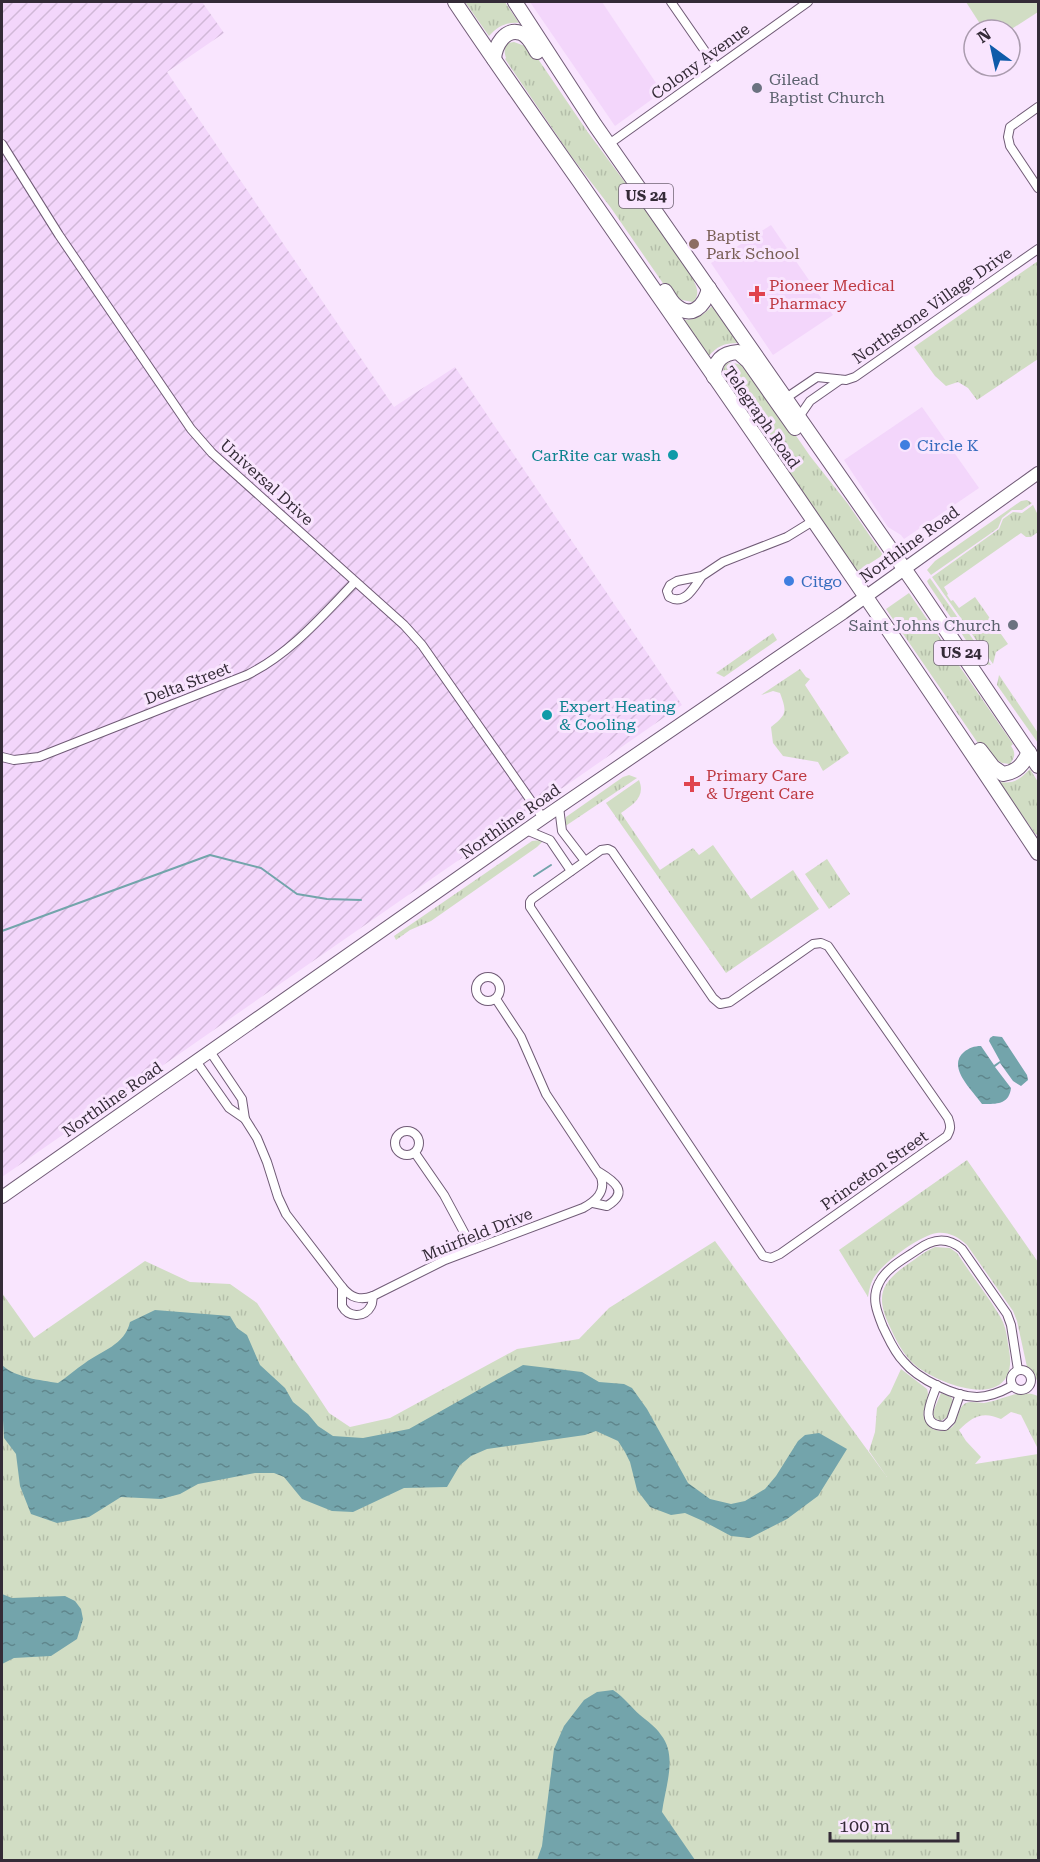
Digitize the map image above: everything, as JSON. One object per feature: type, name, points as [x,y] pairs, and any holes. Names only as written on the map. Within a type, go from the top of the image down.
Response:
[{"type":"main road","name":"Telegraph Road","points":[[455,2],[883,622],[1038,853]]},
{"type":"main road","name":"Telegraph Road","points":[[515,2],[613,150],[904,568],[1038,766]]},
{"type":"main road","points":[[494,59],[498,45],[506,36],[521,33],[527,38],[590,130],[613,150]]},
{"type":"main road","points":[[579,181],[612,214],[674,303],[683,311],[697,309],[704,302],[709,288]]},
{"type":"main road","points":[[714,377],[716,364],[724,355],[738,352],[743,356],[811,451],[833,477],[844,483]]},
{"type":"main road","name":"Northline Road","points":[[2,1197],[209,1050],[865,596],[1038,473]]},
{"type":"main road","points":[[883,622],[903,639],[993,767],[1003,774],[1011,773],[1018,769],[1029,752]]},
{"type":"street","points":[[671,2],[716,67]]},
{"type":"street","name":"Colony Avenue","points":[[613,150],[716,67],[808,2]]},
{"type":"street","points":[[1038,107],[1010,127],[1008,137],[1010,146],[1038,188]]},
{"type":"street","name":"Universal Drive","points":[[2,144],[59,235],[191,429],[212,453],[404,625],[422,645],[543,818]]},
{"type":"street","name":"Northstone Village Drive","points":[[786,398],[817,378],[846,380],[855,377],[1038,249]]},
{"type":"street","name":"Northstone Village Drive","points":[[799,417],[810,401],[840,380]]},
{"type":"street","points":[[702,576],[723,562],[787,537],[813,521]]},
{"type":"street","name":"Delta Street","points":[[2,757],[14,760],[39,757],[247,675],[269,663],[297,642],[355,582]]},
{"type":"street","points":[[559,807],[562,831],[585,861]]},
{"type":"street","points":[[525,830],[550,840],[571,871]]},
{"type":"street","name":"Princeton Street","points":[[601,850],[612,851],[713,998],[720,1004],[730,1002],[813,944],[821,943],[828,946],[948,1118],[951,1130],[947,1136],[780,1254],[771,1258],[763,1256],[530,907],[532,898],[571,871],[601,850]]},
{"type":"street","points":[[496,999],[521,1036],[546,1094],[598,1171],[603,1185],[593,1203]]},
{"type":"street","points":[[209,1050],[242,1099],[246,1119],[264,1154],[286,1214],[349,1295],[362,1299],[373,1296]]},
{"type":"street","points":[[196,1061],[229,1108],[246,1119]]},
{"type":"street","points":[[415,1152],[444,1195],[473,1249]]},
{"type":"street","name":"Muirfield Drive","points":[[342,1287],[342,1306],[350,1314],[358,1315],[371,1306],[373,1296],[445,1260],[593,1203],[607,1206],[614,1202],[619,1190],[616,1184],[598,1171]]},
{"type":"street","points":[[1012,1386],[986,1396],[976,1397],[960,1394],[916,1374],[897,1354],[875,1304],[876,1289],[884,1274],[922,1246],[938,1240],[950,1241],[962,1250],[1007,1314],[1011,1325],[1018,1370]]},
{"type":"street","points":[[1012,1386],[1011,1377],[1018,1370],[1024,1370],[1031,1381],[1029,1387]]},
{"type":"street","points":[[937,1385],[928,1413],[930,1420],[937,1425],[949,1424],[960,1394]]},
{"type":"street","points":[[1012,1386],[1020,1391],[1029,1387],[1038,1388]]},
{"type":"shaded area","points":[[2,2],[202,2],[224,33],[167,72],[394,407],[455,367],[682,705],[2,1177]]},
{"type":"shaded area","points":[[530,2],[602,2],[662,92],[615,126]]},
{"type":"shaded area","points":[[771,225],[833,315],[773,355],[711,263]]},
{"type":"shaded area","points":[[922,407],[979,488],[904,539],[888,527],[844,460]]},
{"type":"green space","points":[[465,2],[505,2],[519,23],[502,25],[489,36]]},
{"type":"green space","points":[[966,2],[1038,2],[1038,12],[1022,22],[1022,18],[976,18]]},
{"type":"green space","points":[[514,42],[525,46],[532,54],[534,53],[695,281],[697,292],[693,302],[682,300],[669,292],[611,208],[571,156],[505,59],[508,43]]},
{"type":"green space","points":[[1038,261],[1038,359],[977,400],[968,388],[958,382],[946,386],[935,376],[914,347]]},
{"type":"green space","points":[[712,306],[738,343],[721,346],[708,357],[682,320],[699,317]]},
{"type":"green space","points":[[731,362],[752,372],[883,555],[855,573],[725,382],[727,380],[723,372],[724,366]]},
{"type":"green space","points":[[1027,500],[1032,503],[1022,510],[1012,510],[1002,518],[998,528],[987,536],[931,575],[927,570],[935,561],[1021,501]]},
{"type":"green space","points":[[1033,505],[1038,515],[1038,532],[1031,537],[1026,537],[1021,533],[944,587],[951,601],[953,600],[959,608],[975,597],[1008,644],[996,652],[993,664],[932,577],[999,529],[1003,519],[1013,512],[1022,513]]},
{"type":"green space","points":[[930,578],[991,665],[980,661],[929,585],[927,581]]},
{"type":"green space","points":[[909,593],[1013,744],[1011,746],[1014,755],[1010,764],[1002,763],[984,752],[886,609]]},
{"type":"green space","points":[[773,633],[777,640],[724,677],[716,673]]},
{"type":"green space","points":[[800,669],[810,679],[805,685],[849,753],[823,771],[818,762],[783,756],[773,743],[771,727],[783,716],[784,704],[780,693],[773,691],[761,695]]},
{"type":"green space","points":[[999,675],[1038,733],[1038,743],[997,685]]},
{"type":"green space","points":[[1030,769],[1038,782],[1038,833],[1036,835],[999,782],[1016,780]]},
{"type":"green space","points":[[629,775],[637,778],[564,827],[566,817]]},
{"type":"green space","points":[[639,780],[640,796],[621,813],[660,870],[693,848],[699,855],[713,845],[751,899],[793,870],[819,909],[726,973],[606,803]]},
{"type":"green space","points":[[544,840],[431,921],[410,930],[396,940],[394,936],[532,841]]},
{"type":"green space","points":[[827,859],[850,894],[829,909],[805,874]]},
{"type":"green space","points":[[967,1160],[1038,1262],[1038,1381],[1027,1367],[1013,1311],[967,1245],[960,1240],[949,1234],[937,1233],[911,1244],[877,1273],[868,1297],[839,1250]]},
{"type":"green space","points":[[715,1241],[887,1477],[869,1451],[875,1432],[877,1408],[890,1393],[901,1369],[927,1389],[928,1397],[924,1416],[927,1424],[937,1430],[952,1427],[966,1403],[991,1402],[1024,1393],[1038,1396],[1038,1449],[1021,1415],[1011,1412],[1001,1419],[989,1415],[978,1416],[959,1430],[981,1457],[975,1464],[1038,1454],[1038,1860],[2,1860],[2,1293],[34,1338],[145,1261],[190,1282],[230,1284],[257,1303],[329,1413],[350,1427],[390,1418],[517,1349],[579,1339],[609,1308]]},
{"type":"green space","points":[[935,1247],[950,1248],[957,1253],[1003,1322],[1010,1364],[1009,1372],[1000,1385],[977,1390],[963,1388],[936,1378],[911,1362],[892,1331],[882,1305],[883,1290],[899,1271]]},
{"type":"green space","points":[[941,1393],[953,1400],[947,1417],[941,1421],[934,1418],[933,1412]]},
{"type":"water","points":[[993,1036],[1002,1037],[1028,1080],[1021,1086],[1013,1081],[1000,1063],[995,1067],[1011,1088],[1010,1094],[1005,1101],[982,1104],[959,1072],[959,1058],[964,1052],[981,1046],[994,1065],[1000,1061],[989,1041]]},
{"type":"water","points":[[155,1310],[230,1316],[237,1328],[247,1335],[260,1365],[285,1388],[293,1402],[318,1426],[333,1436],[363,1438],[409,1429],[523,1365],[582,1372],[599,1382],[624,1384],[632,1388],[647,1409],[688,1483],[710,1499],[731,1504],[745,1501],[765,1489],[798,1441],[805,1435],[819,1433],[847,1449],[818,1496],[787,1519],[750,1538],[731,1536],[685,1513],[671,1515],[650,1507],[637,1490],[630,1462],[618,1441],[596,1431],[585,1435],[487,1449],[471,1456],[460,1465],[447,1487],[404,1488],[353,1512],[332,1511],[302,1499],[284,1477],[274,1473],[255,1473],[198,1484],[180,1494],[161,1499],[121,1497],[89,1517],[57,1523],[31,1514],[20,1486],[16,1454],[4,1438],[2,1365],[21,1376],[58,1383],[118,1342],[130,1322]]},
{"type":"water","points":[[2,1594],[12,1598],[65,1596],[75,1601],[81,1609],[83,1619],[77,1639],[51,1656],[14,1658],[2,1664]]},
{"type":"water","points":[[613,1690],[659,1732],[666,1743],[670,1762],[662,1812],[695,1860],[537,1860],[542,1846],[554,1749],[564,1726],[584,1700],[597,1692]]},
{"type":"waterway","points":[[2,931],[210,855],[261,868],[297,894],[327,899],[361,900]]},
{"type":"waterway","points":[[534,876],[551,865]]},
{"type":"place","name":"Gilead Baptist Church","points":[[757,88]]},
{"type":"place","name":"Baptist Park School","points":[[694,244]]},
{"type":"place","name":"Pioneer Medical Pharmacy","points":[[757,294]]},
{"type":"place","name":"Circle K","points":[[905,445]]},
{"type":"place","name":"CarRite car wash","points":[[673,455]]},
{"type":"place","name":"Citgo","points":[[789,581]]},
{"type":"place","name":"Saint Johns Church","points":[[1013,625]]},
{"type":"place","name":"Expert Heating & Cooling","points":[[547,715]]},
{"type":"place","name":"Primary Care & Urgent Care","points":[[692,784]]}]
